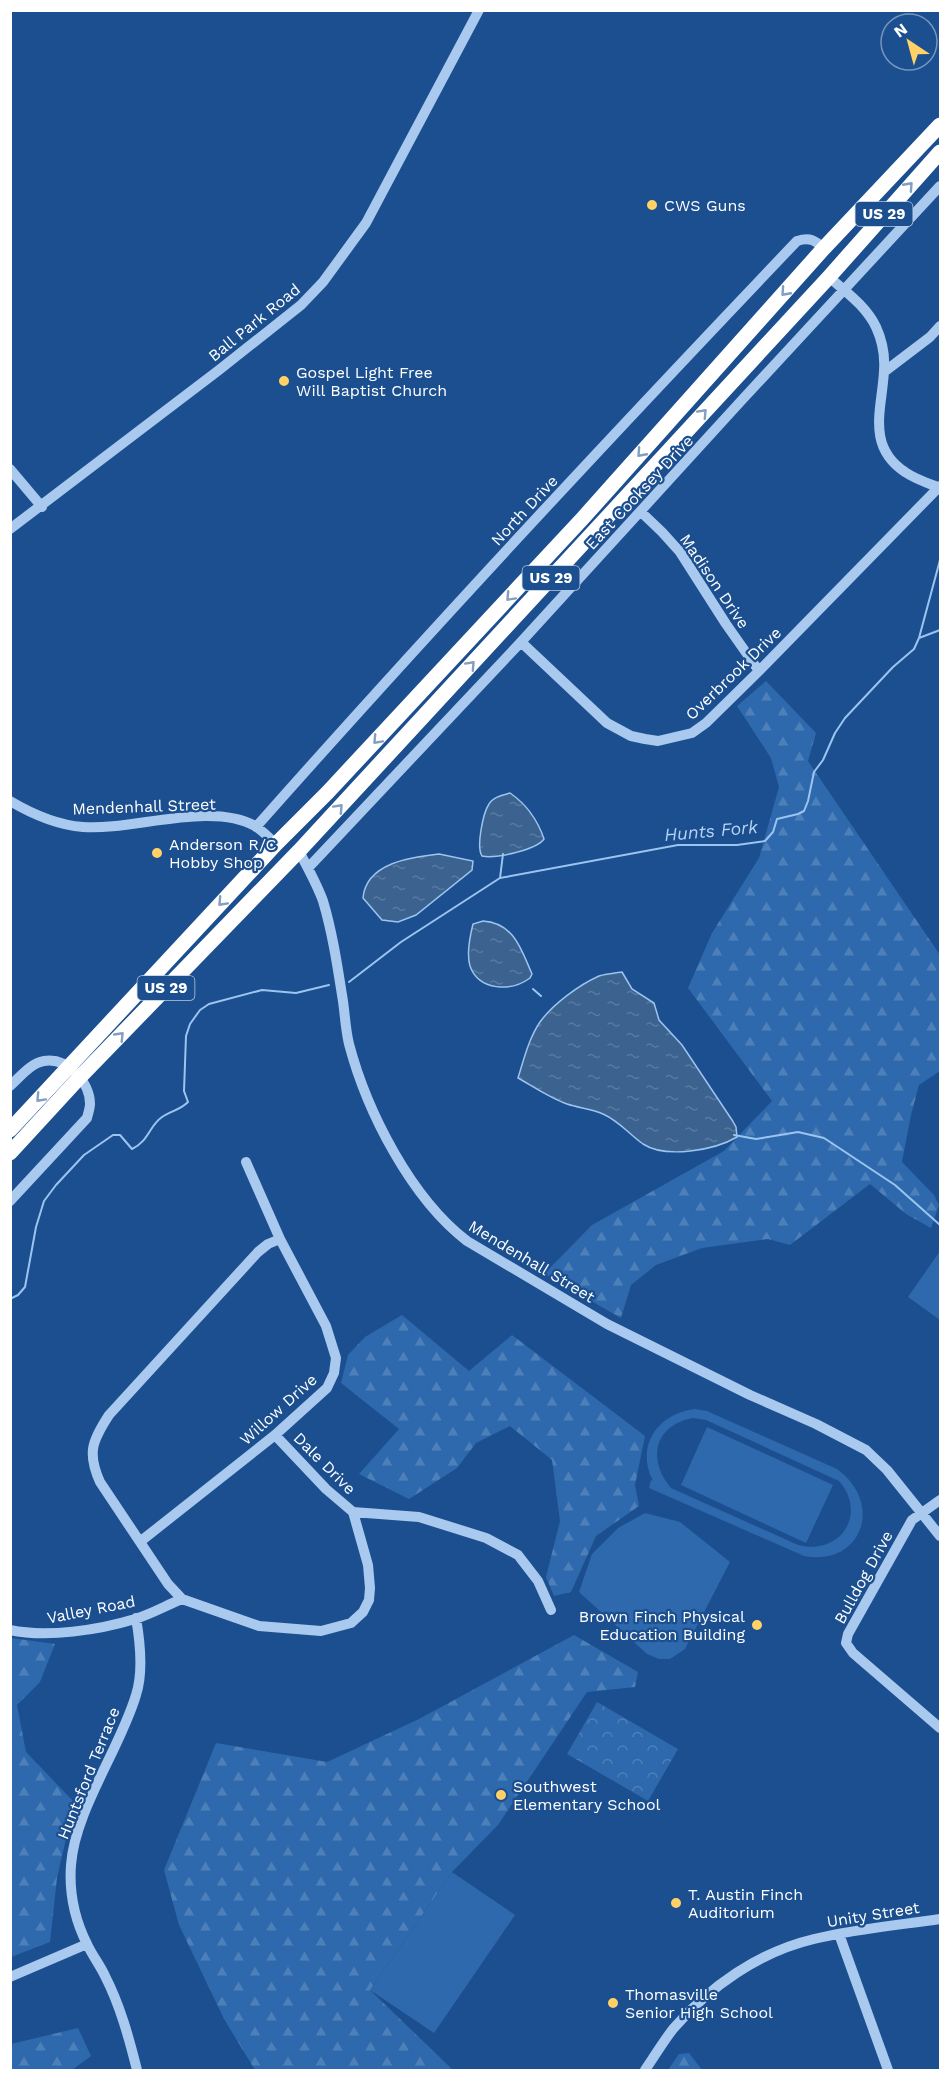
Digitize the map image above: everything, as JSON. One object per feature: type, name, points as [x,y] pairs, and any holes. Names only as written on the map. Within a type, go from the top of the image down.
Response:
[{"type":"highway","name":"US 29","points":[[10,1153],[75,1072],[276,844],[328,792],[583,518],[824,248],[940,125]]},
{"type":"highway","name":"US 29","points":[[10,1130],[75,1072],[232,920],[299,851],[829,277],[940,152]]},
{"type":"highway","points":[[299,851],[296,841],[328,792]]},
{"type":"highway","points":[[232,920],[258,875],[278,852],[276,844]]},
{"type":"street","name":"Ball Park Road","points":[[10,529],[42,507],[291,312],[323,282],[366,223],[479,10]]},
{"type":"street","name":"East Cooksey Drive","points":[[308,868],[521,642],[940,186]]},
{"type":"street","name":"North Drive","points":[[256,826],[405,659],[797,241],[806,238],[814,239],[824,248]]},
{"type":"street","points":[[829,277],[867,312],[877,328],[884,350],[879,434],[885,452],[904,472],[939,487]]},
{"type":"street","points":[[884,372],[930,338],[940,326]]},
{"type":"street","points":[[10,469],[42,507]]},
{"type":"street","name":"Overbrook Drive","points":[[521,642],[607,723],[631,736],[658,741],[692,733],[706,723],[759,671],[939,487]]},
{"type":"street","name":"Madison Drive","points":[[641,512],[680,552],[759,671]]},
{"type":"street","name":"Mendenhall Street","points":[[10,801],[65,825],[86,827],[207,817],[230,818],[256,826],[276,844]]},
{"type":"street","name":"Mendenhall Street","points":[[299,851],[322,899],[331,932],[348,1042],[360,1080],[403,1166],[433,1210],[467,1241],[607,1324],[866,1450],[887,1470],[940,1536]]},
{"type":"street","points":[[10,1086],[23,1073],[42,1061],[56,1060],[75,1072],[88,1090],[91,1105],[87,1118],[10,1201]]},
{"type":"street","name":"Willow Drive","points":[[141,1541],[275,1436],[327,1388],[334,1373],[336,1358],[326,1326],[280,1239],[246,1162]]},
{"type":"street","points":[[280,1239],[268,1244],[258,1252],[236,1275],[109,1415],[96,1434],[92,1449],[93,1466],[100,1482],[168,1584],[182,1599],[259,1626],[321,1631],[339,1628],[353,1622],[363,1612],[369,1600],[368,1565],[353,1512],[419,1517],[486,1538],[518,1556],[538,1581],[551,1610]]},
{"type":"street","name":"Dale Drive","points":[[275,1436],[326,1489],[353,1512]]},
{"type":"street","points":[[922,1513],[940,1500]]},
{"type":"street","name":"Bulldog Drive","points":[[922,1513],[912,1520],[848,1634],[846,1643],[854,1653],[940,1728]]},
{"type":"street","name":"Valley Road","points":[[10,1630],[27,1634],[75,1631],[136,1618],[182,1599]]},
{"type":"street","name":"Huntsford Terrace","points":[[136,1618],[140,1657],[137,1694],[86,1811],[74,1845],[70,1883],[76,1920],[105,1975],[119,2008],[137,2070]]},
{"type":"street","name":"Unity Street","points":[[645,2070],[672,2031],[690,2010],[736,1972],[792,1946],[839,1934],[940,1919]]},
{"type":"street","points":[[839,1934],[888,2070]]},
{"type":"street","points":[[10,1977],[87,1944]]},
{"type":"green space","points":[[766,681],[816,733],[808,761],[940,955],[940,1071],[919,1085],[902,1162],[934,1195],[939,1205],[931,1228],[906,1214],[870,1184],[790,1245],[768,1239],[702,1248],[656,1265],[631,1285],[621,1318],[544,1274],[592,1225],[724,1151],[772,1101],[688,988],[712,933],[759,858],[779,787],[771,758],[737,706]]},
{"type":"green space","points":[[940,1251],[940,1320],[908,1297]]},
{"type":"green space","points":[[402,1315],[469,1371],[512,1335],[645,1436],[635,1485],[639,1506],[596,1536],[571,1592],[554,1596],[546,1577],[560,1521],[552,1460],[510,1426],[476,1443],[457,1468],[409,1499],[359,1474],[399,1429],[341,1383],[348,1355],[365,1337]]},
{"type":"green space","points":[[695,1409],[707,1411],[837,1469],[852,1483],[860,1499],[863,1515],[860,1530],[852,1543],[840,1552],[824,1557],[804,1556],[649,1488],[651,1480],[653,1481],[648,1468],[647,1456],[653,1433],[670,1417]],"holes":[[[693,1418],[706,1420],[839,1481],[851,1506],[850,1519],[845,1530],[826,1544],[813,1547],[798,1545],[671,1488],[659,1466],[658,1445],[670,1428],[680,1422]]]},
{"type":"green space","points":[[707,1427],[833,1485],[806,1543],[681,1485]]},
{"type":"green space","points":[[645,1513],[680,1522],[730,1562],[685,1649],[670,1659],[659,1659],[647,1654],[579,1592],[592,1554],[618,1528]]},
{"type":"green space","points":[[574,1635],[638,1672],[635,1687],[587,1692],[498,1825],[452,1872],[370,1990],[453,2070],[255,2070],[224,2019],[179,1925],[164,1870],[216,1743],[327,1762],[419,1719]]},
{"type":"green space","points":[[11,1638],[55,1644],[40,1682],[17,1705],[26,1752],[73,1801],[57,1878],[50,1942],[11,1957]]},
{"type":"green space","points":[[597,1702],[678,1749],[648,1801],[567,1754]]},
{"type":"green space","points":[[452,1872],[515,1915],[434,2033],[370,1990]]},
{"type":"green space","points":[[78,2028],[91,2056],[72,2070],[11,2070],[11,2044]]},
{"type":"green space","points":[[689,2053],[702,2070],[668,2070],[679,2054]]},
{"type":"water","points":[[510,793],[531,813],[544,839],[533,847],[515,853],[482,856],[480,838],[487,808],[493,800]]},
{"type":"water","points":[[439,854],[473,861],[472,870],[416,915],[398,922],[382,920],[363,898],[366,886],[381,869],[403,860]]},
{"type":"water","points":[[483,921],[502,927],[515,939],[532,974],[530,978],[514,986],[496,987],[474,974],[470,966],[468,950],[473,924]]},
{"type":"water","points":[[622,972],[632,989],[654,1003],[659,1020],[682,1045],[732,1120],[736,1127],[737,1137],[716,1146],[690,1151],[653,1149],[643,1144],[609,1117],[561,1102],[518,1078],[533,1035],[552,1008],[591,980],[602,975]]},
{"type":"waterway","name":"Hunts Fork","points":[[349,982],[401,942],[500,878],[678,845],[737,845],[765,841],[773,832],[777,819],[804,811],[814,772],[823,760],[835,733],[845,718],[893,667],[914,649],[940,560]]},
{"type":"waterway","points":[[919,638],[940,630]]},
{"type":"waterway","points":[[500,878],[503,854]]},
{"type":"waterway","name":"Hunts Fork","points":[[10,1299],[18,1295],[25,1287],[36,1227],[44,1201],[56,1185],[84,1155],[113,1135],[120,1135],[132,1149],[146,1138],[162,1117],[188,1102],[184,1091],[186,1036],[190,1024],[200,1010],[209,1004],[262,990],[296,993],[329,985]]},
{"type":"waterway","points":[[533,989],[541,996]]},
{"type":"waterway","points":[[734,1135],[756,1139],[798,1132],[824,1138],[895,1185],[940,1225]]},
{"type":"place","name":"CWS Guns","points":[[652,205]]},
{"type":"place","name":"Gospel Light Free Will Baptist Church","points":[[284,381]]},
{"type":"place","name":"Anderson R/C Hobby Shop","points":[[157,853]]},
{"type":"place","name":"Brown Finch Physical Education Building","points":[[757,1625]]},
{"type":"place","name":"Southwest Elementary School","points":[[501,1795]]},
{"type":"place","name":"T. Austin Finch Auditorium","points":[[676,1903]]},
{"type":"place","name":"Thomasville Senior High School","points":[[613,2003]]}]
